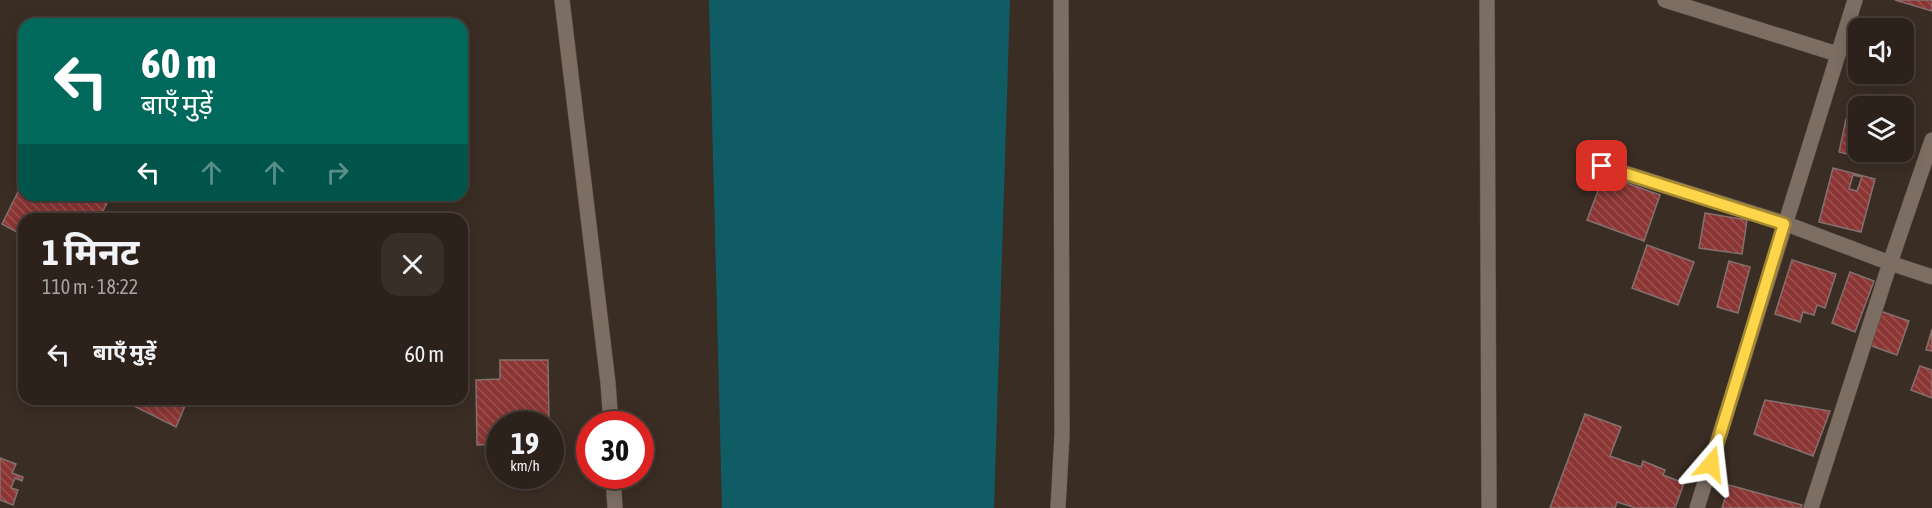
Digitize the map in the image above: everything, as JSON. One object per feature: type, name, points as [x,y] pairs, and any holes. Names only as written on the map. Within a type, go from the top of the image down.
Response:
[{"type":"street","points":[[562,0],[608,383],[609,411]]},
{"type":"street","points":[[1058,508],[1062,435],[1061,0]]},
{"type":"street","points":[[1487,0],[1489,508]]},
{"type":"street","points":[[1665,0],[1837,54]]},
{"type":"street","points":[[1697,508],[1855,0]]},
{"type":"street","points":[[1811,508],[1932,140]]},
{"type":"street","points":[[1602,166],[1784,224],[1932,277]]},
{"type":"street","points":[[614,489],[615,508]]},
{"type":"water","points":[[709,0],[1010,0],[994,508],[722,508]]},
{"type":"building","points":[[1895,0],[1932,0],[1932,11]]},
{"type":"building","points":[[1846,119],[1848,119],[1848,154],[1839,152]]},
{"type":"building","points":[[1833,168],[1875,179],[1861,232],[1819,222]],"holes":[[[1853,175],[1862,177],[1857,191],[1849,189]]]},
{"type":"building","points":[[1604,175],[1660,195],[1644,241],[1587,220]]},
{"type":"building","points":[[18,192],[18,201],[108,201],[102,213],[18,213],[18,233],[2,224]]},
{"type":"building","points":[[1705,213],[1747,220],[1742,254],[1699,248]]},
{"type":"building","points":[[1647,245],[1694,262],[1678,305],[1632,288]]},
{"type":"building","points":[[1792,260],[1836,274],[1825,308],[1817,305],[1814,315],[1803,312],[1800,322],[1775,314]]},
{"type":"building","points":[[1729,261],[1750,267],[1738,313],[1717,307]]},
{"type":"building","points":[[1850,272],[1874,281],[1855,332],[1832,323]]},
{"type":"building","points":[[1880,311],[1909,321],[1897,355],[1869,345]]},
{"type":"building","points":[[1932,329],[1932,351],[1926,350]]},
{"type":"building","points":[[500,360],[548,360],[549,411],[486,411],[486,445],[477,445],[476,380],[500,379]]},
{"type":"building","points":[[1920,366],[1932,370],[1932,398],[1911,390]]},
{"type":"building","points":[[1765,400],[1830,411],[1813,456],[1754,434]]},
{"type":"building","points":[[132,405],[185,405],[176,427]]},
{"type":"building","points":[[1585,414],[1621,427],[1610,456],[1641,467],[1643,461],[1665,470],[1663,475],[1684,483],[1675,508],[1636,508],[1617,502],[1615,508],[1550,508]]},
{"type":"building","points":[[0,458],[16,464],[12,473],[23,477],[22,481],[15,478],[11,488],[18,490],[13,505],[0,500]]},
{"type":"building","points":[[1729,485],[1802,505],[1801,508],[1722,508]]},
{"type":"route","points":[[1602,166],[1784,224],[1711,464]]}]
